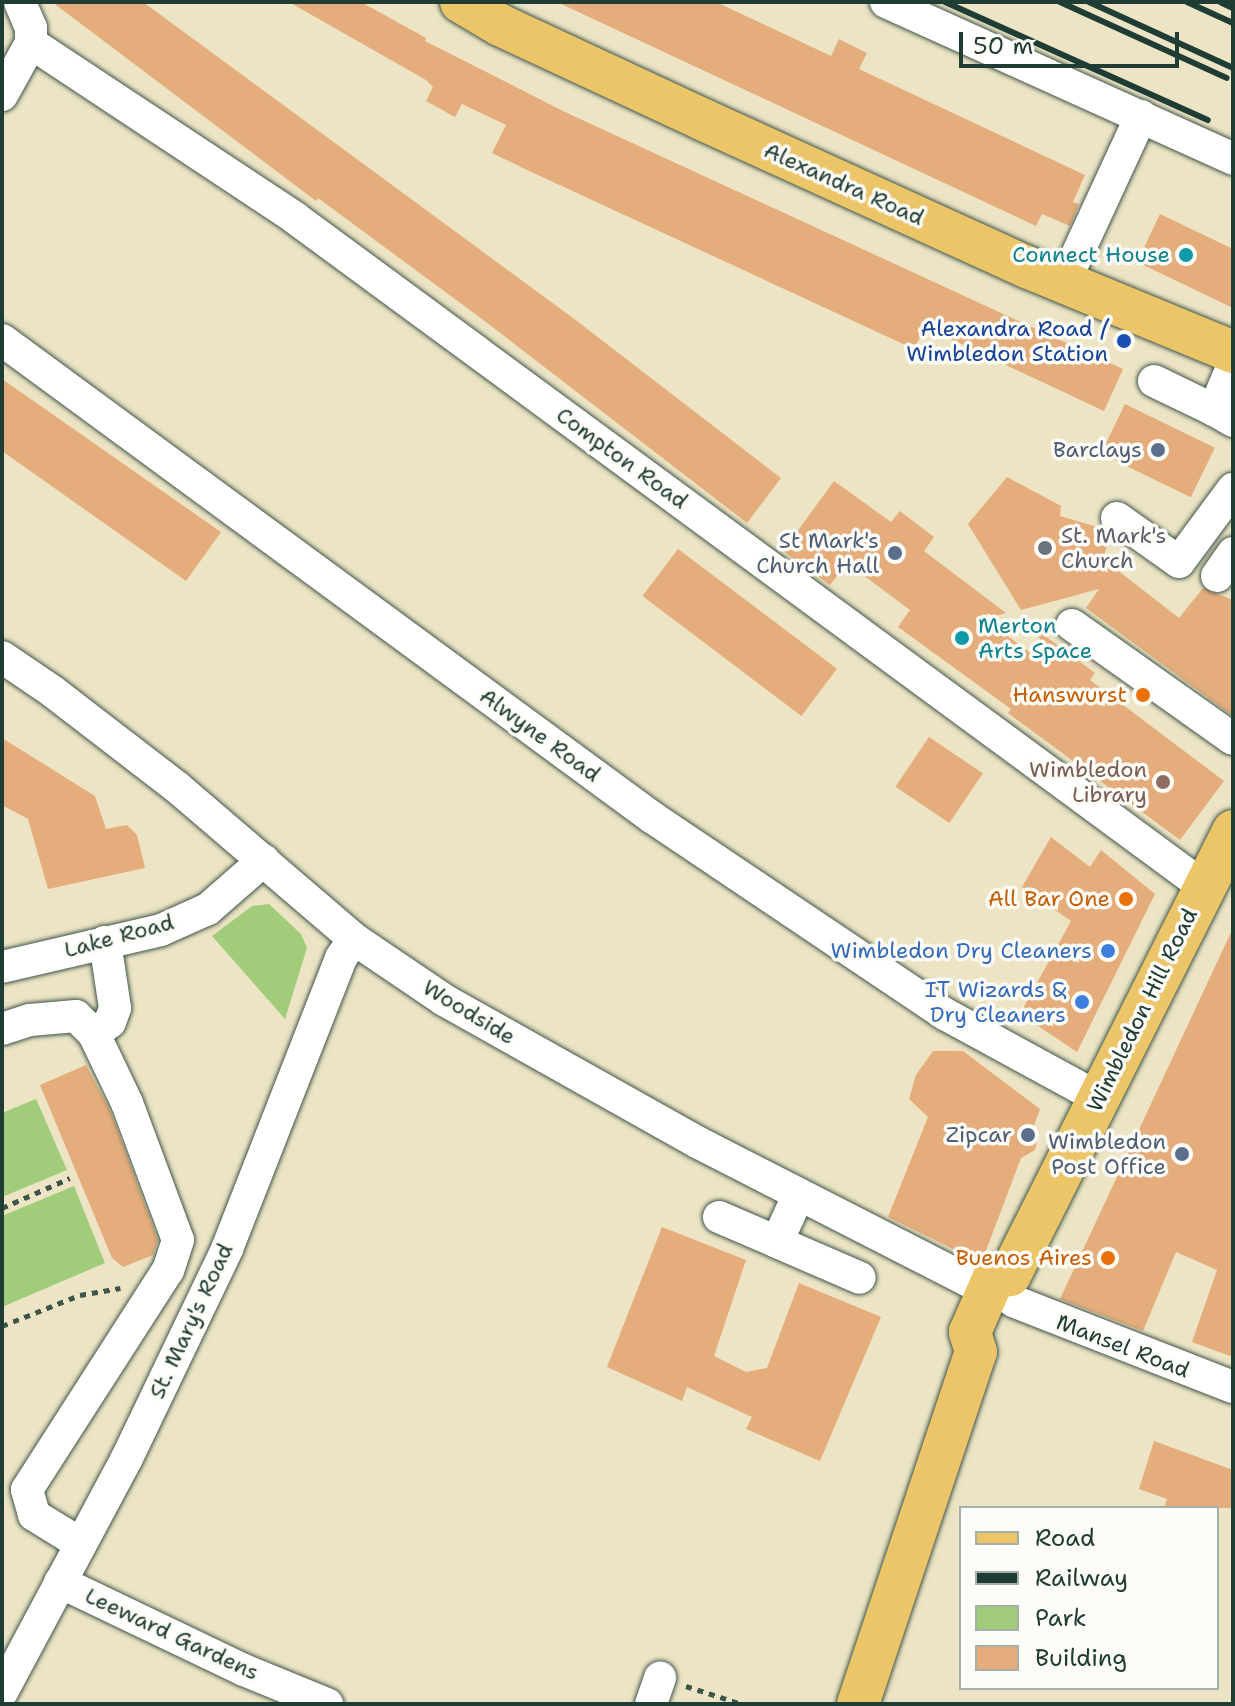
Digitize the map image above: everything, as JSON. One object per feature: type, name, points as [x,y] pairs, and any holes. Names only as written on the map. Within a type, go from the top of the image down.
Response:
[{"type":"main road","name":"Alexandra Road","points":[[461,2],[506,13],[1064,283],[1233,352]]},
{"type":"main road","name":"Wimbledon Hill Road","points":[[858,1704],[976,1352],[994,1344],[1003,1289],[1233,831]]},
{"type":"street","points":[[2,95],[31,43],[31,28],[20,2]]},
{"type":"street","points":[[886,2],[1233,159]]},
{"type":"street","name":"Compton Road","points":[[31,43],[295,218],[1203,886]]},
{"type":"street","points":[[1064,283],[1141,116]]},
{"type":"street","name":"Alwyne Road","points":[[2,340],[653,818],[945,1014],[1099,1098]]},
{"type":"street","points":[[1154,381],[1223,416],[1233,365]]},
{"type":"street","points":[[1117,518],[1179,562],[1233,489]]},
{"type":"street","points":[[1072,625],[1233,739]]},
{"type":"street","name":"Woodside","points":[[2,657],[128,749],[264,860],[354,939],[444,1000],[798,1196],[1003,1289]]},
{"type":"street","name":"Lake Road","points":[[2,967],[161,930],[208,909],[264,860]]},
{"type":"street","name":"St. Mary's Road","points":[[2,1692],[81,1544],[227,1249],[341,958],[354,939]]},
{"type":"street","points":[[94,1034],[110,1022],[115,1008],[105,942]]},
{"type":"street","points":[[2,1029],[30,1020],[76,1016],[94,1034],[127,1103],[178,1240],[168,1270],[27,1490],[34,1515],[81,1544]]},
{"type":"street","points":[[777,1242],[798,1196]]},
{"type":"street","points":[[719,1217],[860,1278]]},
{"type":"street","name":"Mansel Road","points":[[1003,1289],[1127,1346],[1233,1387]]},
{"type":"street","name":"Leeward Gardens","points":[[60,1582],[244,1670],[327,1704]]},
{"type":"path","points":[[2,1208],[70,1178]]},
{"type":"path","points":[[2,1326],[80,1295],[109,1292],[168,1270]]},
{"type":"path","points":[[656,1691],[742,1704]]},
{"type":"green space","points":[[269,904],[301,934],[307,948],[285,1019],[212,936],[252,906]]},
{"type":"green space","points":[[36,1099],[67,1170],[2,1197],[2,1113]]},
{"type":"green space","points":[[74,1186],[105,1263],[2,1307],[2,1216]]},
{"type":"building","points":[[52,2],[143,2],[573,318],[781,478],[747,523],[482,319],[318,198],[316,201]]},
{"type":"building","points":[[289,2],[361,2],[426,38],[425,41],[565,112],[1123,369],[1104,411],[925,327],[914,349],[492,153],[506,125],[462,104],[455,117],[426,101],[433,87],[426,80]]},
{"type":"building","points":[[557,2],[716,2],[831,56],[839,39],[867,53],[859,69],[1085,175],[1073,202],[1079,204],[1070,226],[1042,214],[1036,226]]},
{"type":"building","name":"Connect House","points":[[1160,214],[1233,249],[1233,308],[1137,262]]},
{"type":"building","points":[[2,379],[221,532],[186,581],[2,451]]},
{"type":"building","name":"Barclays","points":[[1125,404],[1215,448],[1191,497],[1101,453]]},
{"type":"building","points":[[1007,477],[1061,506],[1060,516],[1101,528],[1110,536],[1103,559],[1179,618],[1203,588],[1233,600],[1233,716],[1086,608],[1099,589],[1021,610],[968,524]]},
{"type":"building","points":[[834,481],[891,522],[900,511],[934,537],[924,551],[1006,613],[985,619],[1045,664],[1050,657],[1033,627],[1095,673],[1090,680],[1224,781],[1180,840],[1008,713],[1011,709],[898,627],[910,610],[847,563],[830,585],[783,551]]},
{"type":"building","points":[[678,549],[837,669],[801,716],[642,596]]},
{"type":"building","points":[[929,737],[983,773],[949,823],[895,787]]},
{"type":"building","points":[[2,738],[95,796],[106,829],[127,825],[137,835],[145,868],[48,889],[28,819],[2,805]]},
{"type":"building","points":[[1051,837],[1090,867],[1101,850],[1155,894],[1077,1052],[1020,1014],[1071,921],[1022,887]]},
{"type":"building","points":[[1233,928],[1233,1357],[1192,1342],[1217,1270],[1176,1252],[1143,1331],[1060,1299]]},
{"type":"building","points":[[933,1051],[963,1051],[1040,1109],[1033,1128],[1037,1141],[1035,1150],[1021,1158],[984,1256],[977,1261],[888,1217],[928,1117],[909,1099],[916,1075]]},
{"type":"building","points":[[86,1065],[110,1110],[158,1240],[153,1255],[123,1267],[112,1258],[40,1085]]},
{"type":"building","points":[[662,1227],[746,1260],[714,1356],[746,1372],[767,1368],[799,1283],[881,1317],[820,1461],[746,1429],[752,1417],[687,1387],[682,1401],[607,1367]]},
{"type":"building","points":[[1154,1441],[1233,1470],[1233,1508],[1165,1506],[1167,1499],[1139,1489]]},
{"type":"railway","points":[[945,2],[1208,120]]},
{"type":"railway","points":[[1060,2],[1227,78]]},
{"type":"railway","points":[[1089,2],[1233,68]]},
{"type":"railway","points":[[1187,2],[1233,23]]},
{"type":"railway","points":[[1220,2],[1233,8]]},
{"type":"place","name":"Connect House","points":[[1186,255]]},
{"type":"place","name":"Alexandra Road / Wimbledon Station","points":[[1124,341]]},
{"type":"place","name":"Barclays","points":[[1158,450]]},
{"type":"place","name":"St. Mark's Church","points":[[1045,548]]},
{"type":"place","name":"St Mark's Church Hall","points":[[895,553]]},
{"type":"place","name":"Merton Arts Space","points":[[962,638]]},
{"type":"place","name":"Hanswurst","points":[[1143,695]]},
{"type":"place","name":"Wimbledon Library","points":[[1163,782]]},
{"type":"place","name":"All Bar One","points":[[1126,899]]},
{"type":"place","name":"Wimbledon Dry Cleaners","points":[[1108,951]]},
{"type":"place","name":"IT Wizards & Dry Cleaners","points":[[1082,1002]]},
{"type":"place","name":"Zipcar","points":[[1028,1135]]},
{"type":"place","name":"Wimbledon Post Office","points":[[1182,1154]]},
{"type":"place","name":"Buenos Aires","points":[[1108,1258]]}]
